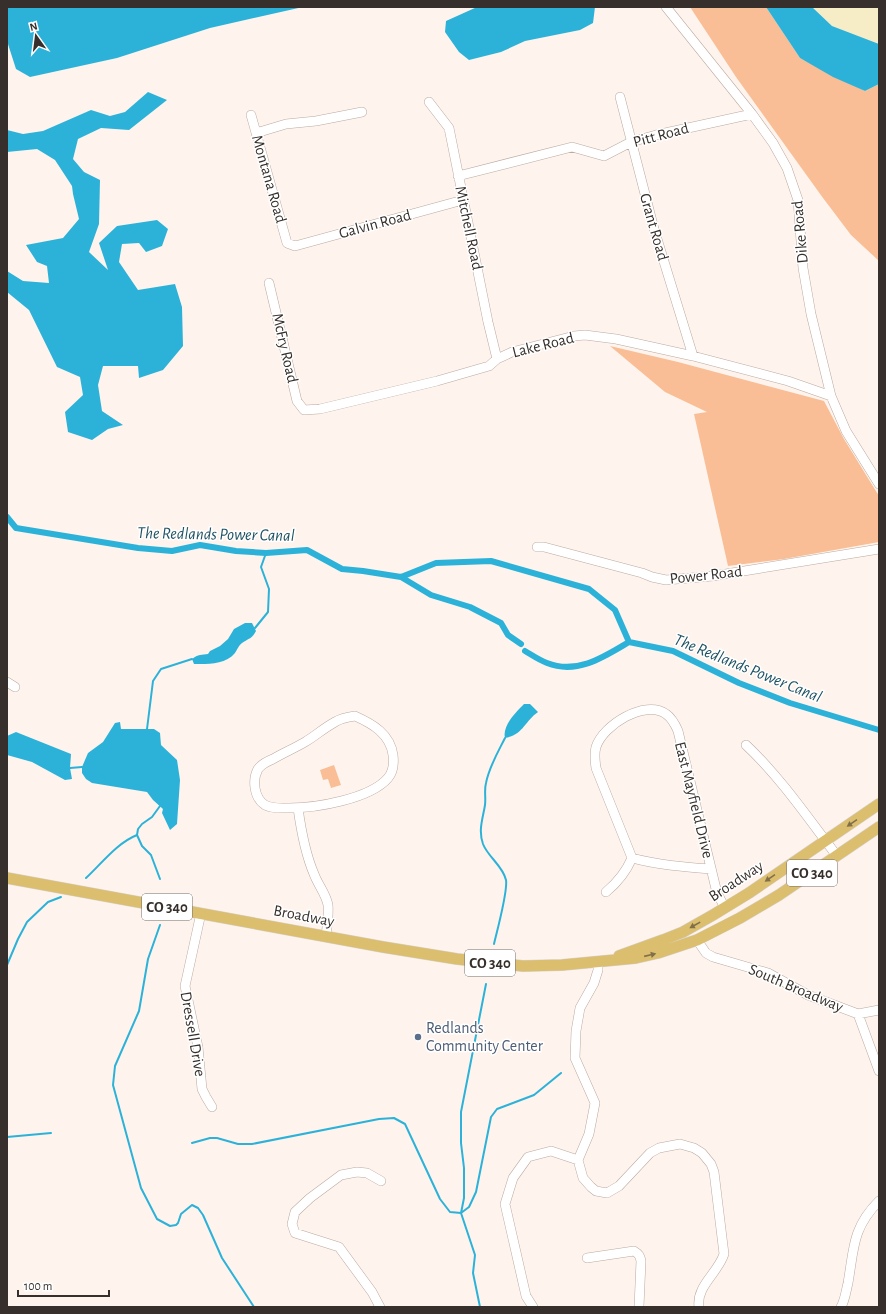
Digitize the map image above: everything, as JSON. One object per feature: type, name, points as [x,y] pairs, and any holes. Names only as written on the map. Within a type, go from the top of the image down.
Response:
[{"type":"main road","name":"Broadway","points":[[598,962],[683,932],[749,893],[879,804]]},
{"type":"main road","name":"Broadway","points":[[7,878],[442,957],[497,964],[540,966],[636,958],[658,953],[697,940],[746,914],[787,889],[879,827]]},
{"type":"main road","points":[[725,908],[734,911],[746,909],[787,889]]},
{"type":"street","name":"Dike Road","points":[[666,7],[752,114],[781,156],[795,189],[799,212],[804,280],[832,396],[846,431],[879,484]]},
{"type":"street","name":"Grant Road","points":[[620,97],[654,229],[693,356]]},
{"type":"street","name":"Mitchell Road","points":[[429,102],[449,128],[497,359]]},
{"type":"street","points":[[256,134],[286,124],[316,121],[362,112]]},
{"type":"street","name":"Pitt Road","points":[[458,176],[572,147],[604,156],[631,142],[656,134],[752,114]]},
{"type":"street","name":"Montana Road","points":[[251,115],[287,243]]},
{"type":"street","name":"Galvin Road","points":[[287,243],[295,246],[463,200]]},
{"type":"street","name":"McFry Road","points":[[269,283],[297,401],[304,410]]},
{"type":"street","name":"Lake Road","points":[[304,410],[320,408],[437,381],[489,366],[497,359],[512,352],[574,336],[585,335],[616,339],[693,356],[788,381],[832,396]]},
{"type":"street","name":"Power Road","points":[[537,547],[544,547],[642,572],[652,577],[666,580],[713,576],[879,549]]},
{"type":"street","name":"East Mayfield Drive","points":[[632,858],[596,768],[596,746],[601,738],[613,726],[630,714],[646,710],[657,710],[665,713],[674,721],[678,731],[717,893],[725,908]]},
{"type":"street","points":[[355,716],[368,722],[385,735],[392,749],[394,763],[388,777],[377,788],[347,800],[298,808],[278,808],[266,805],[259,798],[254,782],[258,769],[268,761],[306,742],[335,721],[345,717],[355,716]]},
{"type":"street","points":[[746,745],[773,773],[837,856]]},
{"type":"street","points":[[298,808],[301,829],[310,864],[325,895],[328,905],[326,936]]},
{"type":"street","points":[[606,892],[618,882],[627,869],[632,858],[671,866],[711,869]]},
{"type":"street","name":"Dressell Drive","points":[[201,913],[185,986],[197,1041],[202,1089],[212,1108]]},
{"type":"street","name":"South Broadway","points":[[697,940],[706,953],[712,957],[768,973],[808,995],[858,1014],[879,1010]]},
{"type":"street","points":[[598,962],[598,970],[594,983],[580,1008],[576,1031],[574,1058],[595,1103],[589,1134],[578,1160],[583,1178],[596,1191],[607,1193],[619,1186],[650,1153],[658,1148],[680,1144],[694,1148],[707,1158],[714,1172],[724,1254],[722,1262],[699,1296],[700,1307]]},
{"type":"street","points":[[858,1014],[879,1071]]},
{"type":"street","points":[[533,1307],[526,1296],[505,1204],[513,1178],[528,1157],[551,1150],[578,1160]]},
{"type":"street","points":[[380,1307],[372,1292],[339,1247],[295,1232],[292,1224],[295,1212],[310,1198],[341,1175],[357,1172],[367,1174],[381,1181]]},
{"type":"street","points":[[841,1307],[849,1277],[852,1250],[858,1231],[869,1212],[879,1201]]},
{"type":"street","points":[[587,1258],[634,1251],[638,1253],[641,1261],[639,1307]]},
{"type":"shaded area","points":[[690,7],[766,7],[800,58],[865,91],[879,84],[879,261],[851,235],[823,198],[736,77]]},
{"type":"shaded area","points":[[610,346],[678,362],[824,401],[844,439],[879,496],[879,542],[784,559],[728,566],[694,414],[707,412],[665,392]]},
{"type":"shaded area","points":[[334,765],[341,785],[331,788],[328,779],[323,780],[320,770]]},
{"type":"sand","points":[[812,7],[879,7],[879,44],[832,26]]},
{"type":"water","points":[[7,7],[303,7],[210,28],[117,58],[30,77],[16,69],[7,41]]},
{"type":"water","points":[[477,7],[595,7],[593,23],[580,30],[525,41],[501,52],[469,60],[459,52],[445,32],[446,21]]},
{"type":"water","points":[[766,7],[812,7],[832,26],[879,44],[879,84],[865,91],[833,77],[800,58]]},
{"type":"water","points":[[148,92],[167,100],[129,130],[101,128],[78,139],[73,159],[84,172],[100,180],[99,224],[89,252],[108,270],[99,243],[117,226],[157,220],[168,229],[162,246],[146,252],[139,243],[122,244],[119,262],[138,290],[175,284],[182,307],[183,346],[163,370],[139,378],[138,366],[103,366],[98,385],[102,411],[123,425],[108,429],[92,440],[68,432],[65,412],[83,395],[80,377],[57,367],[29,310],[7,292],[7,271],[23,281],[49,283],[47,266],[37,262],[26,245],[63,238],[79,219],[72,186],[55,160],[37,149],[7,152],[7,130],[23,134],[43,131],[91,110],[110,116],[125,112]]},
{"type":"water","points":[[245,623],[252,623],[256,631],[255,634],[241,644],[231,657],[216,663],[194,664],[192,659],[194,657],[208,654],[210,651],[220,646],[228,639],[234,629]]},
{"type":"water","points":[[524,704],[530,704],[538,712],[520,731],[505,738],[508,724]]},
{"type":"water","points":[[120,722],[121,729],[154,729],[160,733],[161,745],[177,760],[180,780],[177,824],[170,830],[162,813],[163,809],[147,792],[92,783],[86,779],[82,773],[82,767],[88,753],[103,742],[115,723]]},
{"type":"water","points":[[16,732],[71,754],[70,768],[72,779],[65,780],[32,762],[7,755],[7,736]]},
{"type":"waterway","name":"The Redlands Power Canal","points":[[7,517],[16,528],[138,548],[172,551],[200,545],[236,551],[266,553],[307,550],[342,569],[401,577],[436,563],[491,561],[589,589],[615,610],[629,642]]},
{"type":"waterway","points":[[255,628],[268,612],[269,589],[261,567],[266,553]]},
{"type":"waterway","name":"The Redlands Power Canal","points":[[401,577],[431,595],[470,607],[501,623],[508,635],[521,644]]},
{"type":"waterway","name":"The Redlands Power Canal","points":[[525,651],[547,663],[569,667],[590,663],[629,642],[673,651],[739,683],[790,703],[879,730]]},
{"type":"waterway","points":[[147,729],[153,681],[161,669],[192,659]]},
{"type":"waterway","points":[[494,944],[504,902],[506,880],[502,870],[485,849],[481,829],[485,805],[485,788],[487,777],[505,738]]},
{"type":"waterway","points":[[70,768],[82,767]]},
{"type":"waterway","points":[[160,806],[152,817],[138,829],[137,835],[142,846],[151,855],[160,879]]},
{"type":"waterway","points":[[86,878],[116,848],[137,835]]},
{"type":"waterway","points":[[7,965],[27,922],[48,902],[61,897]]},
{"type":"waterway","points":[[160,925],[148,959],[139,1011],[115,1066],[113,1085],[141,1188],[157,1219],[170,1226],[176,1225],[181,1214],[192,1205],[198,1208],[203,1215],[222,1258],[254,1307]]},
{"type":"waterway","points":[[480,1307],[473,1273],[475,1255],[461,1213],[464,1198],[461,1112],[486,984]]},
{"type":"waterway","points":[[192,1143],[210,1138],[217,1138],[238,1144],[252,1144],[379,1119],[394,1118],[405,1124],[440,1199],[450,1212],[461,1213],[469,1207],[476,1192],[491,1117],[497,1109],[534,1095],[561,1073]]},
{"type":"waterway","points":[[7,1137],[51,1133]]},
{"type":"place","name":"Redlands Community Center","points":[[418,1037]]}]
